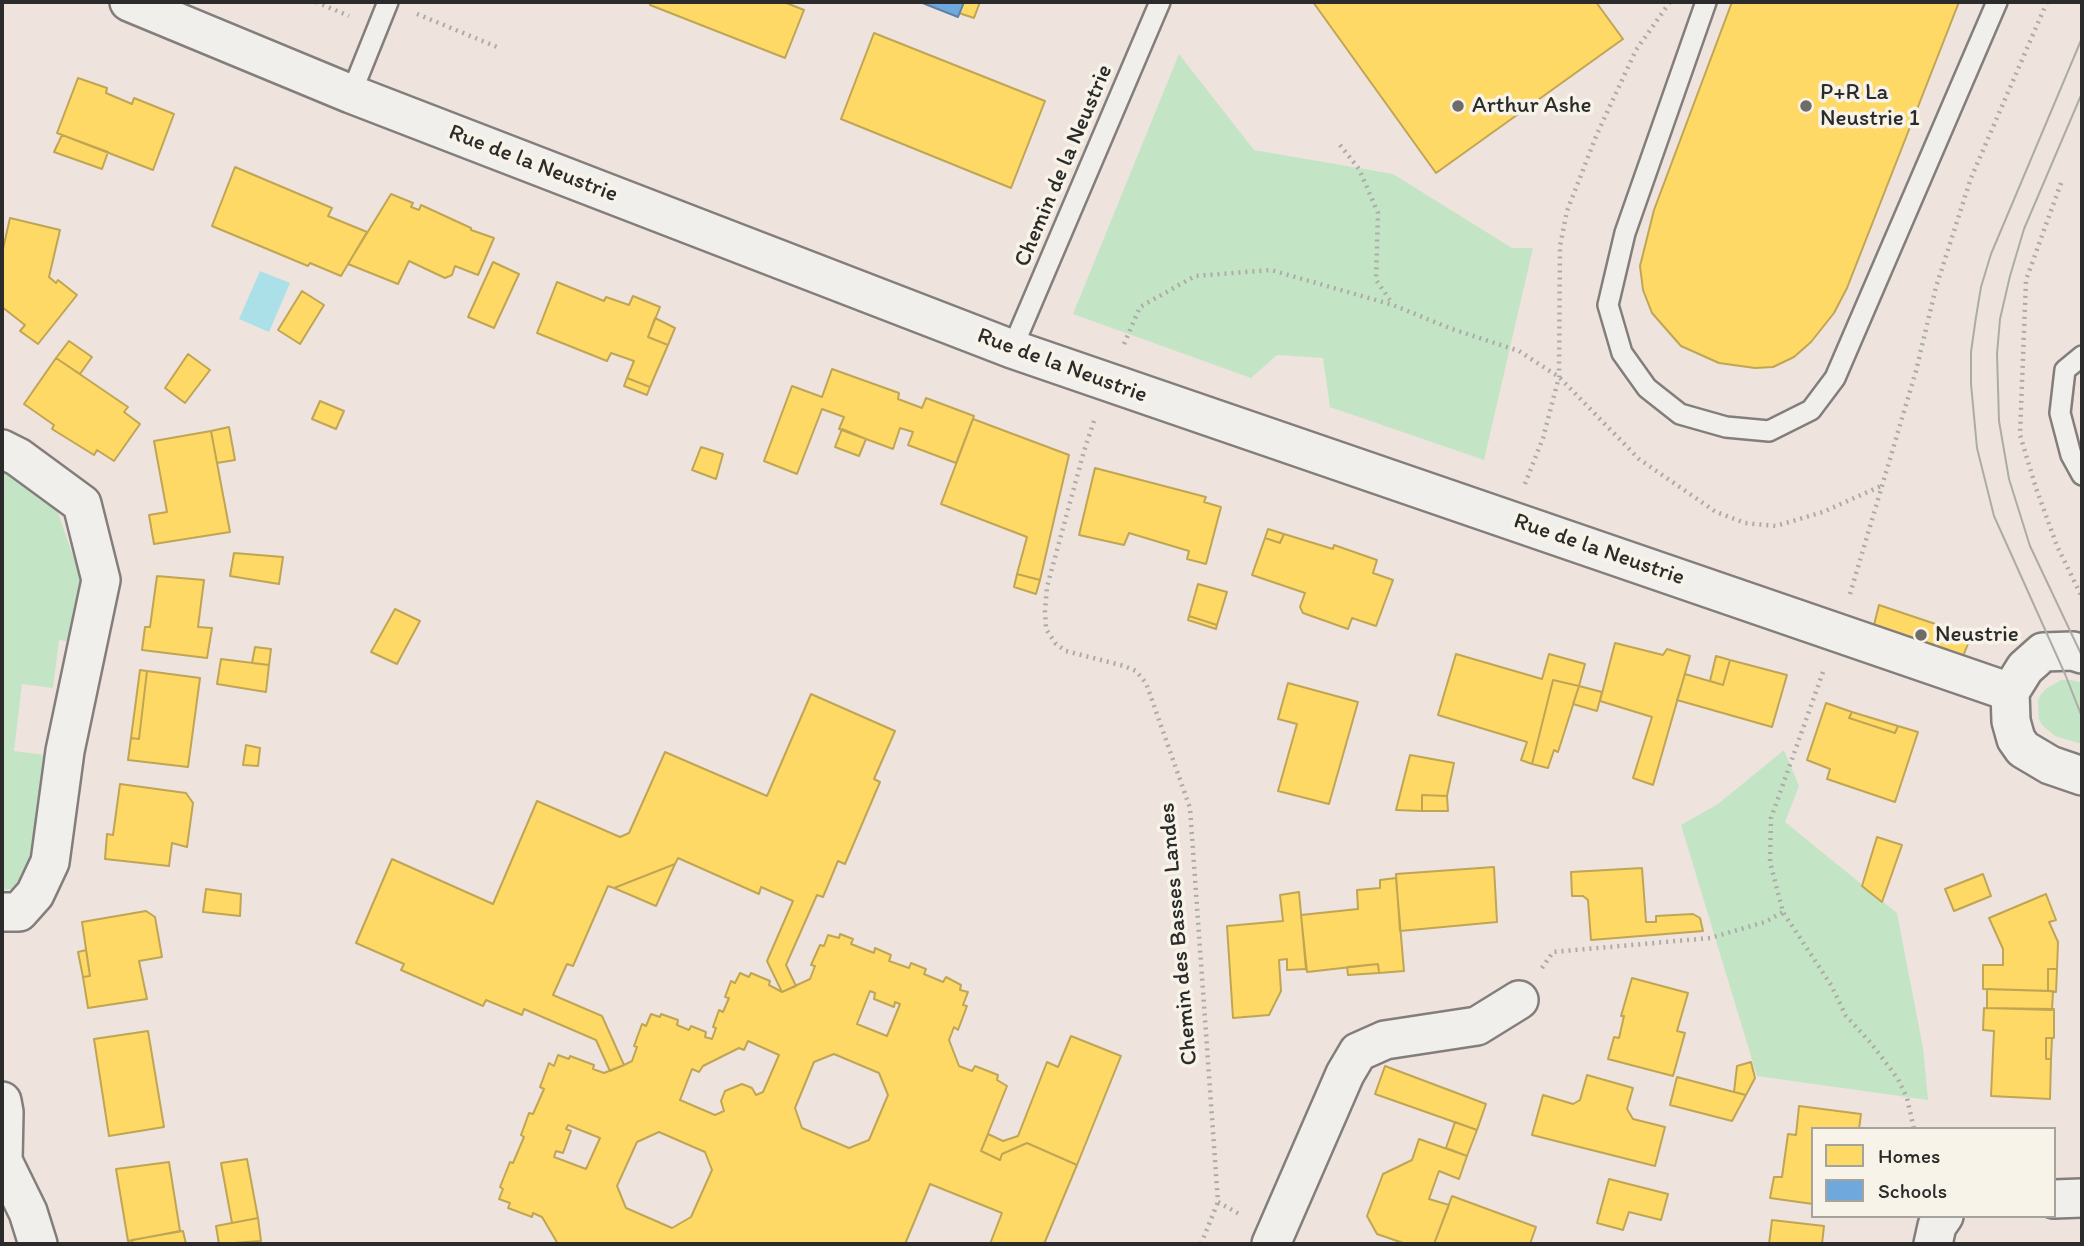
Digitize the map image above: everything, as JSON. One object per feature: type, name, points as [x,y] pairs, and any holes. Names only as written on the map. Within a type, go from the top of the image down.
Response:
[{"type":"street","name":"Rue de la Neustrie","points":[[129,2],[351,94],[1012,349],[2010,692]]},
{"type":"street","points":[[2,449],[18,457],[82,504],[102,580],[65,751],[50,862],[35,894],[19,912],[2,912]]},
{"type":"street","points":[[2082,654],[2073,651],[2043,652],[2025,668],[2010,692],[2011,721],[2016,739],[2023,749],[2050,765],[2082,776]]},
{"type":"street","points":[[1273,1239],[1345,1074],[1358,1052],[1385,1040],[1477,1026],[1519,1000]]},
{"type":"street","points":[[2,1101],[2,1160],[22,1221]]},
{"type":"street","points":[[2056,1199],[2082,1198]]},
{"type":"street","points":[[1933,1244],[1937,1226],[1943,1218]]},
{"type":"lane","points":[[351,94],[388,2]]},
{"type":"lane","name":"Chemin de la Neustrie","points":[[1012,349],[1160,2]]},
{"type":"lane","points":[[1706,2],[1625,233],[1608,306],[1622,353],[1647,388],[1680,414],[1726,427],[1769,431],[1811,410],[1835,378],[1997,2]]},
{"type":"lane","points":[[2082,356],[2065,370],[2060,413],[2071,455],[2082,475]]},
{"type":"path","points":[[1510,520],[1543,438],[1559,377],[1560,246],[1567,211],[1597,134],[1636,50],[1670,2]]},
{"type":"path","points":[[1913,1127],[1907,1098],[1898,1079],[1846,1016],[1831,985],[1783,912],[1770,862],[1771,818],[1838,634],[1916,370],[1936,288],[1971,178],[2047,2]]},
{"type":"path","points":[[413,12],[497,47]]},
{"type":"path","points":[[1340,145],[1359,169],[1378,213],[1376,280],[1393,304]]},
{"type":"path","name":"Chemin des Basses Landes","points":[[1218,1202],[1190,808],[1146,682],[1136,671],[1124,666],[1066,651],[1056,644],[1046,629],[1047,587],[1084,451],[1107,383],[1140,307],[1195,276],[1271,270],[1393,304],[1452,329],[1519,351],[1559,377],[1639,459],[1716,512],[1745,523],[1776,526],[1823,512],[1881,486]]},
{"type":"path","points":[[1519,1000],[1553,952],[1710,938],[1765,922],[1783,912]]},
{"type":"path","points":[[1201,1244],[1218,1202],[1273,1239]]},
{"type":"green space","points":[[1179,54],[1254,150],[1393,174],[1512,248],[1533,248],[1484,460],[1330,407],[1323,358],[1277,355],[1251,378],[1073,314]]},
{"type":"green space","points":[[2,472],[55,505],[82,581],[74,642],[59,640],[53,688],[22,684],[14,751],[45,755],[30,886],[2,890]]},
{"type":"green space","points":[[2061,680],[2082,683],[2082,744],[2055,736],[2039,719],[2038,701],[2041,694]]},
{"type":"green space","points":[[1784,750],[1799,786],[1785,822],[1897,913],[1923,1048],[1928,1100],[1757,1076],[1681,825],[1718,804]]},
{"type":"water","points":[[260,271],[290,283],[269,332],[239,319]]},
{"type":"building: Homes","points":[[652,2],[784,2],[804,10],[785,58],[650,5]]},
{"type":"building: Homes","points":[[964,2],[980,2],[974,18],[959,13]]},
{"type":"building: Homes","name":"Arthur Ashe","points":[[1313,2],[1596,2],[1623,39],[1436,173]]},
{"type":"building: Homes","name":"P+R La Neustrie 1","points":[[1732,2],[1959,2],[1847,288],[1834,313],[1811,342],[1794,357],[1773,367],[1755,368],[1719,363],[1681,346],[1652,313],[1643,290],[1640,266],[1654,210]]},
{"type":"building: Homes","points":[[874,33],[1045,101],[1011,188],[841,119]]},
{"type":"building: Homes","points":[[78,78],[107,88],[106,93],[132,104],[134,98],[174,114],[153,170],[57,133]]},
{"type":"building: Homes","points":[[62,135],[108,152],[102,169],[54,152]]},
{"type":"building: Homes","points":[[235,167],[332,208],[328,216],[367,232],[341,276],[310,263],[308,266],[212,226]]},
{"type":"building: Homes","points":[[391,194],[413,203],[411,207],[419,210],[421,205],[471,230],[494,238],[478,275],[455,266],[452,275],[445,278],[409,261],[398,284],[348,264]]},
{"type":"building: Homes","points":[[10,218],[60,230],[49,277],[56,283],[58,280],[77,295],[38,344],[20,331],[25,325],[2,307],[2,253]]},
{"type":"building: Homes","points":[[493,262],[519,274],[494,328],[468,317]]},
{"type":"building: Homes","points":[[557,282],[604,301],[606,297],[629,305],[633,296],[660,307],[648,337],[668,345],[650,387],[627,378],[634,361],[611,353],[607,361],[537,333]]},
{"type":"building: Homes","points":[[302,291],[324,305],[300,344],[278,330]]},
{"type":"building: Homes","points":[[655,318],[675,328],[668,345],[648,337]]},
{"type":"building: Homes","points":[[69,341],[92,357],[80,374],[56,358]]},
{"type":"building: Homes","points":[[188,354],[210,370],[185,403],[165,388]]},
{"type":"building: Homes","points":[[56,358],[128,407],[124,412],[140,424],[114,461],[97,450],[94,455],[52,429],[54,425],[24,404]]},
{"type":"building: Homes","points":[[832,369],[899,393],[898,399],[922,408],[926,398],[974,416],[956,463],[908,445],[913,432],[900,428],[893,449],[839,429],[844,417],[822,409],[797,474],[764,461],[792,386],[822,397]]},
{"type":"building: Homes","points":[[627,378],[650,387],[647,395],[624,386]]},
{"type":"building: Homes","points":[[320,401],[344,411],[336,429],[312,419]]},
{"type":"building: Homes","points":[[973,419],[1069,455],[1040,580],[1017,574],[1027,537],[941,504]]},
{"type":"building: Homes","points":[[229,427],[235,460],[217,463],[211,431]]},
{"type":"building: Homes","points":[[842,429],[866,439],[859,456],[835,447]]},
{"type":"building: Homes","points":[[211,431],[230,532],[154,544],[149,515],[167,512],[154,441]]},
{"type":"building: Homes","points":[[701,447],[723,454],[716,479],[692,470]]},
{"type":"building: Homes","points":[[1095,468],[1206,497],[1204,502],[1221,507],[1206,564],[1187,559],[1189,551],[1129,533],[1124,545],[1079,535]]},
{"type":"building: Homes","points":[[1268,529],[1284,534],[1280,543],[1265,538]]},
{"type":"building: Homes","points":[[1284,534],[1333,549],[1334,545],[1377,560],[1373,573],[1393,580],[1376,626],[1352,618],[1348,629],[1303,613],[1300,607],[1305,593],[1252,575],[1265,538],[1280,543]]},
{"type":"building: Homes","points":[[234,553],[283,557],[279,584],[230,576]]},
{"type":"building: Homes","points":[[1017,574],[1040,580],[1036,594],[1014,587]]},
{"type":"building: Homes","points":[[157,576],[204,580],[198,627],[212,628],[207,658],[142,650],[145,627],[150,627]]},
{"type":"building: Homes","points":[[1198,584],[1227,592],[1217,625],[1189,616]]},
{"type":"building: Homes","name":"Neustrie","points":[[1879,605],[1971,636],[1960,664],[1872,633]]},
{"type":"building: Homes","points":[[395,609],[420,621],[397,664],[371,652]]},
{"type":"building: Homes","points":[[1189,616],[1217,625],[1216,629],[1188,620]]},
{"type":"building: Homes","points":[[1615,643],[1663,655],[1667,649],[1690,656],[1653,785],[1633,778],[1652,717],[1600,701]]},
{"type":"building: Homes","points":[[255,647],[271,649],[269,665],[252,663]]},
{"type":"building: Homes","points":[[1456,654],[1542,679],[1549,654],[1585,664],[1579,686],[1553,680],[1532,764],[1521,760],[1527,742],[1438,715]]},
{"type":"building: Homes","points":[[1716,656],[1730,660],[1723,685],[1710,681]]},
{"type":"building: Homes","points":[[221,659],[269,665],[266,692],[217,684]]},
{"type":"building: Homes","points":[[1730,660],[1787,675],[1772,727],[1677,700],[1685,674],[1723,685]]},
{"type":"building: Homes","points":[[140,670],[147,671],[139,739],[131,738]]},
{"type":"building: Homes","points":[[147,671],[200,678],[188,767],[128,760],[131,738],[139,739]]},
{"type":"building: Homes","points":[[1553,680],[1579,686],[1558,752],[1554,750],[1548,768],[1532,764]]},
{"type":"building: Homes","points":[[1288,683],[1358,702],[1329,804],[1278,791],[1297,724],[1278,719]]},
{"type":"building: Homes","points":[[1579,686],[1602,692],[1597,711],[1573,704]]},
{"type":"building: Homes","points":[[811,694],[895,731],[874,779],[880,782],[845,864],[838,861],[823,897],[817,895],[786,965],[796,986],[782,992],[767,961],[793,901],[761,887],[759,894],[678,858],[675,864],[614,888],[608,886],[573,966],[567,964],[553,995],[602,1016],[624,1065],[610,1071],[596,1040],[524,1009],[522,1015],[486,1000],[483,1006],[401,970],[404,964],[356,943],[392,859],[493,904],[537,801],[620,837],[629,833],[665,752],[767,796]]},
{"type":"building: Homes","points":[[1826,703],[1852,712],[1849,718],[1895,733],[1898,726],[1918,732],[1895,802],[1827,779],[1830,769],[1807,760]]},
{"type":"building: Homes","points":[[1852,712],[1898,726],[1895,733],[1849,718]]},
{"type":"building: Homes","points":[[246,745],[260,748],[258,766],[243,765]]},
{"type":"building: Homes","points":[[1410,755],[1454,763],[1447,796],[1422,795],[1422,811],[1396,810]]},
{"type":"building: Homes","points":[[120,784],[186,793],[193,803],[187,847],[172,843],[169,866],[105,859],[107,834],[113,835]]},
{"type":"building: Homes","points":[[1422,795],[1447,796],[1448,811],[1422,811]]},
{"type":"building: Homes","points":[[1877,837],[1902,845],[1882,902],[1862,886]]},
{"type":"building: Homes","points":[[675,864],[656,906],[614,888]]},
{"type":"building: Homes","points":[[1494,867],[1497,922],[1400,931],[1396,874]]},
{"type":"building: Homes","points":[[1642,868],[1646,922],[1656,922],[1656,916],[1693,914],[1700,918],[1703,931],[1591,940],[1588,900],[1583,896],[1572,896],[1571,872]]},
{"type":"building: Homes","points":[[1983,874],[1991,896],[1954,911],[1945,889]]},
{"type":"building: Homes","points":[[1396,878],[1404,971],[1379,973],[1378,964],[1307,972],[1301,915],[1358,909],[1357,890],[1380,888],[1380,880]]},
{"type":"building: Homes","points":[[206,889],[241,894],[240,916],[203,912]]},
{"type":"building: Homes","points":[[1299,892],[1306,969],[1287,970],[1287,959],[1279,960],[1281,991],[1269,1015],[1233,1018],[1227,926],[1283,921],[1280,895]]},
{"type":"building: Homes","points":[[2046,894],[2056,920],[2049,922],[2058,942],[2057,969],[2048,969],[2048,991],[1983,989],[1983,965],[2003,965],[2003,949],[1989,918]]},
{"type":"building: Homes","points":[[146,911],[155,917],[162,957],[139,961],[147,999],[88,1008],[83,977],[90,976],[82,922]]},
{"type":"building: Homes","points":[[840,934],[853,939],[851,944],[874,953],[875,948],[891,955],[889,961],[909,968],[911,963],[926,969],[924,974],[943,982],[946,977],[961,985],[960,990],[968,992],[963,1005],[967,1006],[958,1030],[954,1027],[949,1040],[959,1066],[972,1071],[975,1066],[998,1075],[997,1080],[1007,1086],[981,1151],[1000,1160],[1002,1154],[1027,1143],[1077,1165],[1044,1244],[990,1244],[1002,1213],[930,1184],[905,1244],[558,1244],[542,1217],[533,1213],[532,1217],[508,1208],[510,1203],[499,1199],[503,1189],[500,1187],[510,1162],[513,1163],[524,1137],[521,1135],[529,1113],[533,1114],[544,1089],[540,1087],[549,1063],[554,1066],[558,1055],[569,1059],[570,1056],[594,1065],[593,1069],[604,1073],[624,1065],[632,1061],[642,1024],[646,1026],[651,1014],[660,1017],[661,1014],[678,1020],[677,1025],[689,1030],[691,1026],[706,1032],[705,1037],[712,1039],[719,1010],[723,1012],[729,998],[725,997],[731,981],[735,983],[740,973],[749,977],[751,973],[770,981],[769,985],[782,992],[810,979],[815,966],[811,965],[820,945],[824,946],[828,935],[839,938]],"holes":[[[870,991],[875,993],[874,999],[894,1007],[895,1002],[900,1004],[887,1036],[857,1024]],[[748,1041],[779,1055],[763,1092],[756,1095],[752,1088],[742,1084],[725,1091],[721,1101],[724,1111],[715,1115],[680,1100],[692,1069],[699,1072],[703,1066],[739,1048],[744,1050]],[[834,1054],[879,1073],[888,1095],[869,1140],[849,1148],[802,1128],[795,1108],[814,1062]],[[568,1125],[600,1138],[586,1169],[554,1157],[556,1151],[563,1153],[571,1131],[566,1129]],[[659,1132],[705,1152],[712,1170],[691,1217],[672,1228],[626,1208],[617,1186],[637,1142]]]},
{"type":"building: Homes","points":[[86,950],[90,976],[83,977],[78,952]]},
{"type":"building: Homes","points":[[1378,964],[1379,973],[1348,975],[1347,967]]},
{"type":"building: Homes","points":[[2048,969],[2057,969],[2056,992],[2048,991]]},
{"type":"building: Homes","points":[[1632,978],[1688,993],[1677,1031],[1685,1033],[1673,1076],[1608,1059],[1614,1037],[1619,1038],[1624,1016],[1621,1016]]},
{"type":"building: Homes","points":[[1987,989],[2053,991],[2052,1010],[1987,1008]]},
{"type":"building: Homes","points":[[1984,1008],[2054,1009],[2054,1038],[2046,1038],[2046,1059],[2051,1059],[2050,1099],[1991,1096],[1994,1031],[1983,1030]]},
{"type":"building: Homes","points":[[148,1031],[164,1127],[109,1136],[94,1039]]},
{"type":"building: Homes","points":[[1071,1036],[1121,1056],[1077,1165],[1027,1143],[1002,1154],[1000,1160],[981,1151],[988,1134],[1003,1141],[1018,1136],[1047,1062],[1058,1067]]},
{"type":"building: Homes","points":[[2046,1038],[2052,1038],[2051,1059],[2046,1059]]},
{"type":"building: Homes","points":[[1751,1062],[1755,1078],[1746,1095],[1734,1092],[1737,1066]]},
{"type":"building: Homes","points":[[1385,1066],[1486,1104],[1477,1130],[1375,1094]]},
{"type":"building: Homes","points":[[1587,1075],[1633,1088],[1627,1109],[1633,1119],[1665,1127],[1655,1166],[1532,1135],[1543,1095],[1573,1104],[1580,1100]]},
{"type":"building: Homes","points":[[1677,1077],[1746,1095],[1732,1121],[1670,1105]]},
{"type":"building: Homes","points":[[1799,1106],[1861,1114],[1859,1127],[1811,1127],[1811,1204],[1770,1198],[1774,1177],[1782,1177],[1788,1134],[1796,1135]]},
{"type":"building: Homes","points":[[1455,1122],[1477,1130],[1467,1156],[1446,1148]]},
{"type":"building: Homes","points":[[1419,1139],[1467,1156],[1459,1179],[1439,1171],[1429,1199],[1449,1205],[1434,1244],[1406,1244],[1377,1234],[1367,1216],[1383,1174],[1412,1160]]},
{"type":"building: Homes","points":[[247,1159],[258,1218],[232,1223],[221,1163]]},
{"type":"building: Homes","points":[[169,1162],[180,1231],[128,1241],[116,1169]]},
{"type":"building: Homes","points":[[1609,1179],[1668,1194],[1661,1220],[1629,1212],[1623,1230],[1597,1223]]},
{"type":"building: Homes","points":[[1452,1196],[1536,1227],[1530,1244],[1434,1244]]},
{"type":"building: Homes","points":[[258,1218],[261,1241],[219,1244],[216,1226]]},
{"type":"building: Homes","points":[[1772,1220],[1824,1226],[1822,1244],[1769,1244]]},
{"type":"building: Homes","points":[[183,1231],[186,1244],[132,1244],[132,1240]]},
{"type":"building: Schools","points":[[920,2],[964,2],[958,17]]},
{"type":"tram line","points":[[2082,38],[1991,254],[1981,287],[1971,352],[1977,448],[1994,516],[2082,717]]},
{"type":"tram line","points":[[2082,93],[2024,229],[2000,319],[1997,354],[1999,421],[2009,479],[2030,546],[2082,656]]},
{"type":"place","name":"Arthur Ashe","points":[[1458,106]]},
{"type":"place","name":"P+R La Neustrie 1","points":[[1806,106]]},
{"type":"place","name":"Neustrie","points":[[1921,635]]}]
